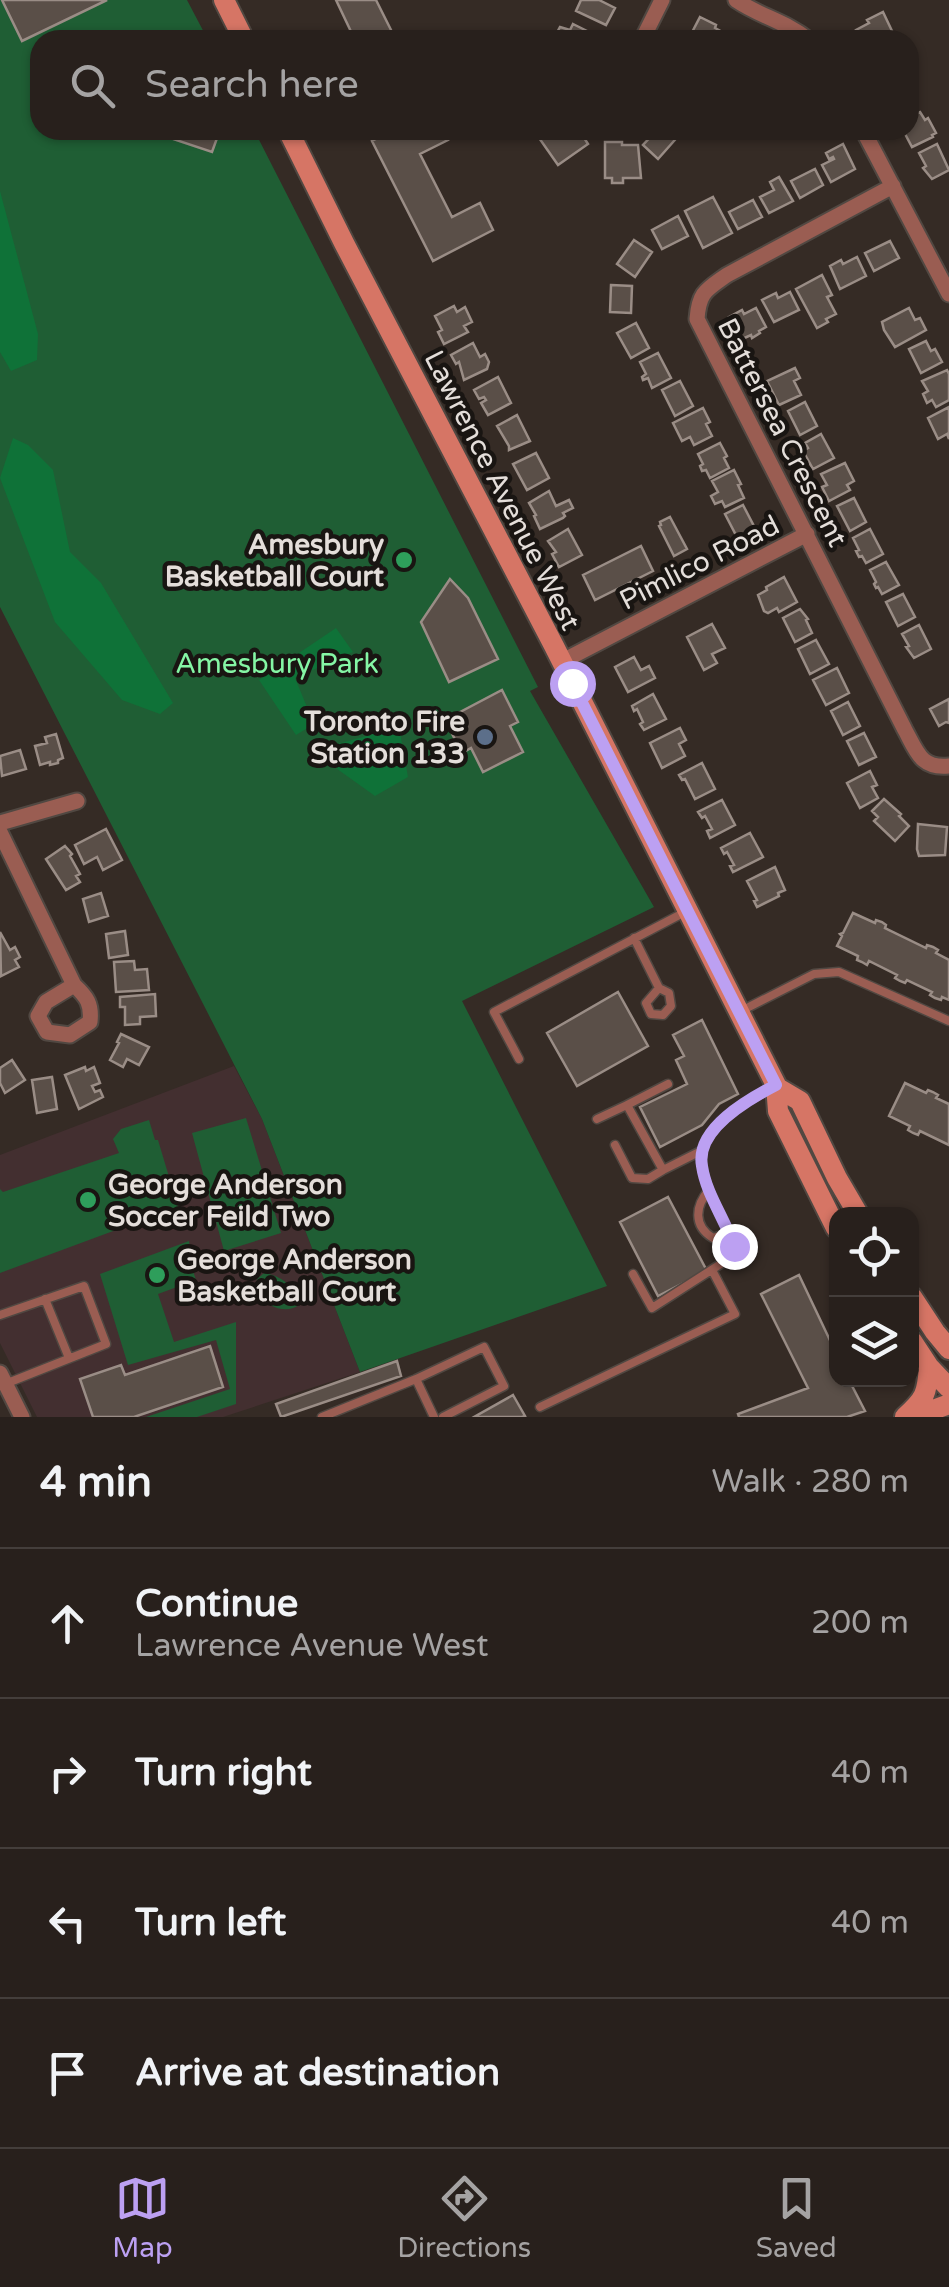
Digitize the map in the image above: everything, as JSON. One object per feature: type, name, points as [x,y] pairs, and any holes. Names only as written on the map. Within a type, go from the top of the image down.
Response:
[{"type":"main road","points":[[224,0],[239,30]]},
{"type":"main road","name":"Lawrence Avenue West","points":[[293,140],[777,1087],[778,1111],[829,1214]]},
{"type":"main road","name":"Lawrence Avenue West","points":[[777,1087],[800,1101],[854,1207]]},
{"type":"main road","points":[[919,1307],[949,1348]]},
{"type":"main road","points":[[919,1351],[949,1388]]},
{"type":"main road","points":[[905,1417],[923,1402],[930,1367]]},
{"type":"main road","points":[[914,1417],[949,1404]]},
{"type":"street","points":[[647,30],[662,0]]},
{"type":"street","points":[[736,0],[797,30]]},
{"type":"street","points":[[868,140],[949,294]]},
{"type":"street","name":"Battersea Crescent","points":[[893,186],[727,275],[698,300],[697,319],[914,747],[924,762],[934,767],[949,766]]},
{"type":"street","name":"Pimlico Road","points":[[561,662],[807,534]]},
{"type":"street","points":[[0,823],[77,801]]},
{"type":"street","points":[[0,832],[74,986]]},
{"type":"street","points":[[3,1379],[22,1417]]},
{"type":"lane","points":[[518,1060],[494,1012],[686,910]]},
{"type":"lane","points":[[634,938],[659,988]]},
{"type":"lane","points":[[738,1013],[814,974],[839,972],[949,1021]]},
{"type":"lane","points":[[597,1119],[668,1084]]},
{"type":"lane","points":[[614,1145],[632,1178],[648,1179],[701,1150],[735,1109],[777,1087]]},
{"type":"lane","points":[[627,1105],[662,1170]]},
{"type":"lane","points":[[634,1274],[652,1308],[730,1258],[734,1246],[702,1168],[701,1150]]},
{"type":"lane","points":[[710,1190],[702,1198],[698,1218],[705,1233],[713,1238],[728,1232]]},
{"type":"lane","points":[[540,1408],[735,1314],[712,1270]]},
{"type":"lane","points":[[0,1315],[84,1286],[106,1344],[3,1379]]},
{"type":"lane","points":[[45,1299],[69,1358]]},
{"type":"lane","points":[[322,1417],[484,1348],[504,1386],[443,1417]]},
{"type":"lane","points":[[416,1379],[434,1417]]},
{"type":"shaded area","points":[[234,1066],[262,1119],[360,1372],[223,1417],[37,1417],[0,1343],[0,1155]]},
{"type":"green space","name":"Amesbury Park","points":[[0,0],[187,0],[203,30],[30,30],[30,140],[259,140],[538,687],[530,691],[654,907],[462,1001],[607,1286],[360,1372],[262,1119],[0,607]]},
{"type":"green space","points":[[0,191],[38,334],[37,360],[11,371],[0,352]]},
{"type":"green space","points":[[13,438],[28,445],[53,470],[70,552],[101,583],[173,703],[160,714],[122,700],[55,622],[0,478]]},
{"type":"green space","points":[[336,628],[353,652],[295,678],[314,724],[296,735],[259,680]]},
{"type":"green space","points":[[399,727],[408,777],[375,796],[312,751]]},
{"type":"green space","points":[[246,1118],[281,1233],[224,1251],[192,1133]]},
{"type":"green space","name":"George Anderson Soccer Feild Two","points":[[149,1120],[178,1207],[0,1273],[0,1189],[3,1192],[119,1153],[113,1139],[121,1129]]},
{"type":"green space","points":[[189,1241],[187,1252],[196,1280],[158,1294],[174,1342],[236,1322],[236,1404],[197,1417],[146,1417],[230,1389],[216,1340],[128,1365],[100,1274]]},
{"type":"green space","points":[[264,1273],[287,1283],[299,1305],[277,1308],[256,1295],[257,1279]]},
{"type":"building","points":[[2,0],[107,0],[45,30],[30,30],[30,37],[22,41]]},
{"type":"building","points":[[336,0],[376,0],[391,30],[350,30]]},
{"type":"building","points":[[581,0],[599,0],[615,8],[606,25],[576,11]]},
{"type":"building","points":[[883,12],[892,30],[856,30],[869,23],[867,20]]},
{"type":"building","points":[[700,17],[719,30],[693,30]]},
{"type":"building","points":[[919,112],[925,120],[928,118],[936,133],[912,147],[908,140],[919,140]]},
{"type":"building","points":[[176,140],[216,140],[212,152]]},
{"type":"building","points":[[448,140],[420,154],[452,217],[480,203],[493,230],[433,261],[372,141]]},
{"type":"building","points":[[540,140],[585,140],[588,144],[558,165]]},
{"type":"building","points":[[648,140],[675,140],[658,159],[643,145]]},
{"type":"building","points":[[605,142],[638,145],[641,178],[623,178],[623,183],[612,183],[612,178],[605,178]]},
{"type":"building","points":[[843,144],[855,169],[831,182],[822,165],[834,159],[826,153]]},
{"type":"building","points":[[937,144],[949,170],[932,179],[923,168],[926,166],[919,153]]},
{"type":"building","points":[[815,169],[823,185],[800,198],[791,181]]},
{"type":"building","points":[[779,177],[793,201],[769,213],[760,197],[774,190],[770,182]]},
{"type":"building","points":[[713,197],[732,233],[703,248],[685,211]]},
{"type":"building","points":[[753,200],[762,217],[738,229],[729,212]]},
{"type":"building","points":[[678,216],[688,236],[662,249],[652,230]]},
{"type":"building","points":[[634,240],[652,252],[635,277],[617,264]]},
{"type":"building","points":[[890,241],[899,258],[874,271],[865,253]]},
{"type":"building","points":[[857,257],[866,276],[840,289],[830,266]]},
{"type":"building","points":[[822,275],[836,314],[817,328],[796,289]]},
{"type":"building","points":[[611,285],[632,286],[631,313],[610,312]]},
{"type":"building","points":[[790,292],[799,310],[774,322],[762,300]]},
{"type":"building","points":[[454,306],[457,312],[465,307],[472,322],[464,326],[468,332],[444,344],[435,316]]},
{"type":"building","points":[[756,308],[766,327],[752,338],[751,335],[740,340],[729,317]]},
{"type":"building","points":[[909,308],[926,330],[895,347],[882,322]]},
{"type":"building","points":[[636,323],[649,348],[631,358],[617,333]]},
{"type":"building","points":[[926,341],[942,362],[921,373],[909,349]]},
{"type":"building","points":[[473,343],[480,357],[485,354],[489,362],[487,369],[464,380],[459,362],[456,364],[451,355]]},
{"type":"building","points":[[658,353],[671,378],[652,388],[648,378],[643,380],[646,374],[640,362]]},
{"type":"building","points":[[795,368],[800,378],[794,381],[801,395],[779,405],[767,381]]},
{"type":"building","points":[[947,370],[949,400],[936,407],[932,400],[927,403],[923,394],[928,391],[922,381]]},
{"type":"building","points":[[498,377],[511,403],[488,415],[481,403],[486,400],[479,399],[474,390]]},
{"type":"building","points":[[680,381],[693,406],[675,416],[662,390]]},
{"type":"building","points":[[805,402],[817,426],[800,435],[788,411]]},
{"type":"building","points":[[949,407],[949,439],[947,434],[938,439],[928,418]]},
{"type":"building","points":[[703,408],[712,436],[694,445],[690,437],[682,441],[673,423]]},
{"type":"building","points":[[517,415],[530,441],[509,450],[497,426]]},
{"type":"building","points":[[821,434],[834,458],[813,469],[803,451],[808,448],[805,443]]},
{"type":"building","points":[[720,443],[729,468],[710,478],[706,470],[702,471],[698,454]]},
{"type":"building","points":[[536,453],[549,478],[527,490],[513,464]]},
{"type":"building","points":[[845,463],[854,481],[847,485],[850,490],[829,501],[821,474]]},
{"type":"building","points":[[734,470],[744,498],[725,507],[722,501],[715,504],[711,496],[718,492],[712,481]]},
{"type":"building","points":[[549,491],[556,506],[569,500],[573,508],[563,513],[563,518],[540,529],[529,503]]},
{"type":"building","points":[[854,498],[866,522],[850,531],[837,506]]},
{"type":"building","points":[[743,505],[756,530],[738,539],[725,514]]},
{"type":"building","points":[[670,517],[687,549],[674,556],[659,526]]},
{"type":"building","points":[[568,529],[582,555],[559,567],[552,554],[556,552],[548,541]]},
{"type":"building","points":[[870,529],[883,554],[866,563],[859,557],[853,538]]},
{"type":"building","points":[[641,546],[653,571],[595,600],[583,575]]},
{"type":"building","points":[[886,562],[899,585],[882,594],[870,570]]},
{"type":"building","points":[[784,577],[797,602],[779,612],[777,608],[764,611],[758,595]]},
{"type":"building","points":[[450,579],[468,598],[498,659],[449,682],[421,622]]},
{"type":"building","points":[[903,594],[915,617],[898,626],[886,602]]},
{"type":"building","points":[[800,609],[812,633],[795,642],[783,618]]},
{"type":"building","points":[[712,624],[725,648],[712,654],[717,663],[704,670],[687,637]]},
{"type":"building","points":[[919,625],[931,649],[914,658],[902,634]]},
{"type":"building","points":[[816,640],[829,664],[810,674],[798,649]]},
{"type":"building","points":[[634,657],[641,670],[649,666],[655,678],[628,692],[615,667]]},
{"type":"building","points":[[837,668],[849,693],[826,705],[813,680]]},
{"type":"building","name":"Toronto Fire Station 133","points":[[502,690],[518,722],[510,726],[523,752],[483,772],[471,748],[462,753],[445,720]]},
{"type":"building","points":[[653,694],[666,719],[644,730],[637,709],[634,711],[632,706]]},
{"type":"building","points":[[949,699],[949,723],[939,726],[930,709]]},
{"type":"building","points":[[848,702],[860,726],[843,735],[831,711]]},
{"type":"building","points":[[680,728],[686,740],[679,744],[685,756],[662,768],[650,743]]},
{"type":"building","points":[[864,733],[876,757],[859,765],[847,741]]},
{"type":"building","points":[[56,734],[63,758],[58,763],[40,765],[35,746],[47,743],[45,737]]},
{"type":"building","points":[[20,750],[26,769],[2,776],[0,756]]},
{"type":"building","points":[[702,763],[715,789],[695,799],[679,775]]},
{"type":"building","points":[[870,771],[878,798],[860,808],[847,783]]},
{"type":"building","points":[[884,799],[909,826],[895,841],[874,821],[878,817],[872,811]]},
{"type":"building","points":[[722,800],[735,825],[710,838],[707,831],[712,829],[698,812]]},
{"type":"building","points":[[918,824],[947,827],[945,855],[919,856]]},
{"type":"building","points":[[106,829],[122,860],[103,870],[97,857],[84,864],[75,845]]},
{"type":"building","points":[[750,833],[763,857],[733,872],[730,866],[734,865],[721,848]]},
{"type":"building","points":[[65,846],[80,874],[76,876],[80,882],[66,890],[46,859]]},
{"type":"building","points":[[775,867],[785,890],[757,907],[747,881]]},
{"type":"building","points":[[101,893],[108,916],[89,922],[83,899]]},
{"type":"building","points":[[853,913],[875,923],[882,922],[885,928],[938,950],[936,953],[949,960],[949,1000],[935,998],[930,995],[932,992],[907,980],[900,981],[895,978],[897,975],[869,961],[867,965],[837,946]]},
{"type":"building","points":[[125,931],[128,955],[109,958],[106,934]]},
{"type":"building","points":[[0,932],[10,950],[15,947],[20,957],[15,960],[19,967],[1,976]]},
{"type":"building","points":[[134,961],[135,970],[147,969],[149,990],[116,992],[114,962]]},
{"type":"building","points":[[618,992],[648,1046],[577,1086],[547,1033]]},
{"type":"building","points":[[155,994],[156,1016],[140,1017],[140,1024],[125,1025],[125,1007],[120,1007],[120,997]]},
{"type":"building","points":[[702,1020],[738,1094],[719,1104],[702,1125],[660,1147],[640,1107],[687,1084],[676,1060],[684,1056],[673,1035]]},
{"type":"building","points":[[121,1034],[149,1047],[139,1065],[127,1059],[123,1067],[110,1060]]},
{"type":"building","points":[[12,1060],[25,1080],[5,1093],[0,1068]]},
{"type":"building","points":[[85,1067],[86,1071],[94,1067],[100,1083],[92,1086],[103,1097],[79,1109],[65,1075]]},
{"type":"building","points":[[52,1077],[57,1109],[37,1113],[32,1080]]},
{"type":"building","points":[[905,1083],[926,1093],[933,1092],[949,1104],[949,1145],[920,1131],[918,1135],[913,1133],[908,1130],[910,1126],[889,1116]]},
{"type":"building","points":[[668,1197],[707,1271],[658,1296],[620,1222]]},
{"type":"building","points":[[799,1275],[829,1338],[829,1387],[853,1387],[865,1411],[847,1417],[739,1417],[738,1414],[808,1388],[761,1294]]},
{"type":"building","points":[[210,1346],[223,1387],[134,1417],[93,1417],[80,1379],[121,1365],[125,1375]]},
{"type":"building","points":[[397,1361],[401,1376],[281,1417],[276,1404]]},
{"type":"building","points":[[513,1395],[525,1416],[474,1417]]},
{"type":"place","name":"Amesbury Basketball Court","points":[[404,560]]},
{"type":"place","name":"Toronto Fire Station 133","points":[[485,737]]},
{"type":"place","name":"George Anderson Soccer Feild Two","points":[[88,1200]]},
{"type":"place","name":"George Anderson Basketball Court","points":[[157,1275]]},
{"type":"route","points":[[572,683],[776,1085],[735,1109],[701,1150],[702,1168],[734,1246]]}]
